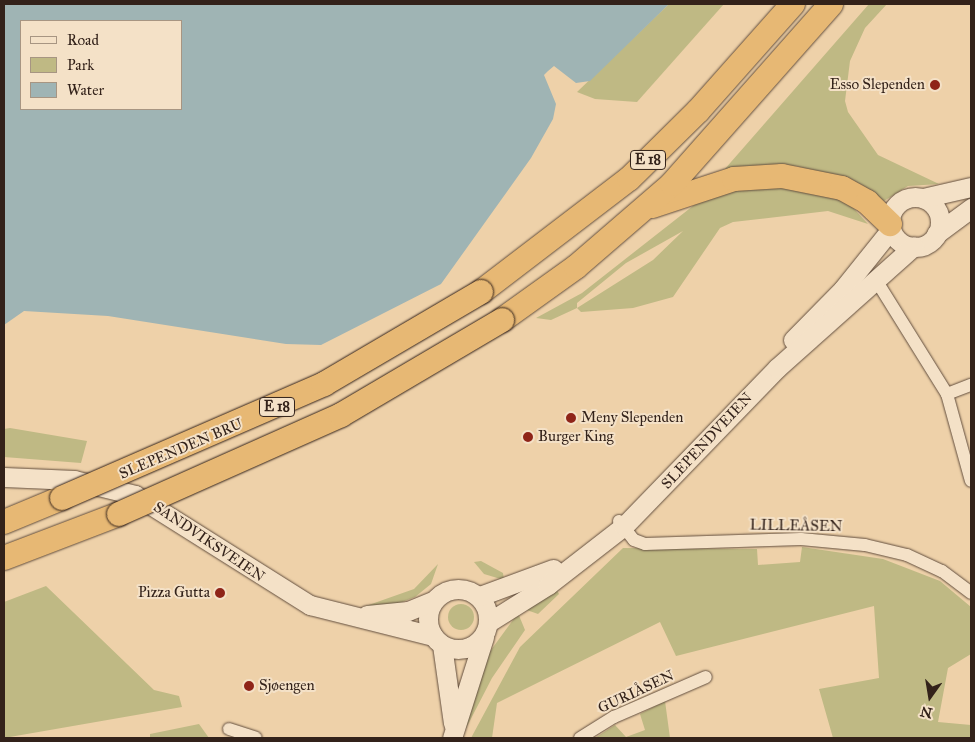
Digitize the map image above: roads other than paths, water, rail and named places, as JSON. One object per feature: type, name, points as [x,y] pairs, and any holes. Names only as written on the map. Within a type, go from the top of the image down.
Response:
[{"type":"highway","name":"SLEPENDEN BRU","points":[[4,522],[324,384],[481,292],[629,179],[698,111],[793,4]]},
{"type":"highway","name":"E 18","points":[[4,558],[119,514],[340,415],[502,320],[576,267],[646,208],[721,134],[831,4]]},
{"type":"highway","name":"E 18","points":[[646,208],[734,179],[782,176],[842,188],[867,202],[891,227]]},
{"type":"main road","points":[[971,187],[899,202],[891,227],[902,243],[914,246],[936,234],[971,208]]},
{"type":"main road","points":[[923,198],[936,209],[936,234]]},
{"type":"main road","name":"SLEPENDVEIEN","points":[[480,596],[543,576],[621,523],[842,289],[891,227]]},
{"type":"main road","name":"SLEPENDVEIEN","points":[[487,629],[621,523],[756,388],[914,246]]},
{"type":"main road","name":"SANDVIKSVEIEN","points":[[4,478],[74,480],[135,496],[286,593],[350,616],[438,641]]},
{"type":"main road","points":[[452,589],[480,596],[487,629],[453,734],[452,690],[438,641],[428,621],[433,601],[452,589]]},
{"type":"main road","name":"SANDVIKSVEIEN","points":[[350,616],[387,615],[433,601]]},
{"type":"main road","points":[[438,641],[466,649],[487,629]]},
{"type":"street","points":[[876,280],[946,394],[971,481]]},
{"type":"street","points":[[946,394],[971,386]]},
{"type":"street","name":"LILLEÅSEN","points":[[621,523],[634,540],[645,544],[801,540],[865,545],[907,556],[942,571],[971,594]]},
{"type":"street","name":"GURIÅSEN","points":[[580,738],[614,717],[706,677]]},
{"type":"street","points":[[229,729],[256,738]]},
{"type":"water","points":[[4,4],[669,4],[590,81],[576,83],[554,66],[544,75],[556,104],[553,119],[531,158],[441,284],[321,345],[286,344],[108,316],[24,311],[4,325]]},
{"type":"place","name":"Esso Slependen","points":[[935,85]]},
{"type":"place","name":"Meny Slependen","points":[[571,418]]},
{"type":"place","name":"Burger King","points":[[528,437]]},
{"type":"place","name":"Pizza Gutta","points":[[220,593]]},
{"type":"place","name":"Sjøengen","points":[[249,686]]}]
